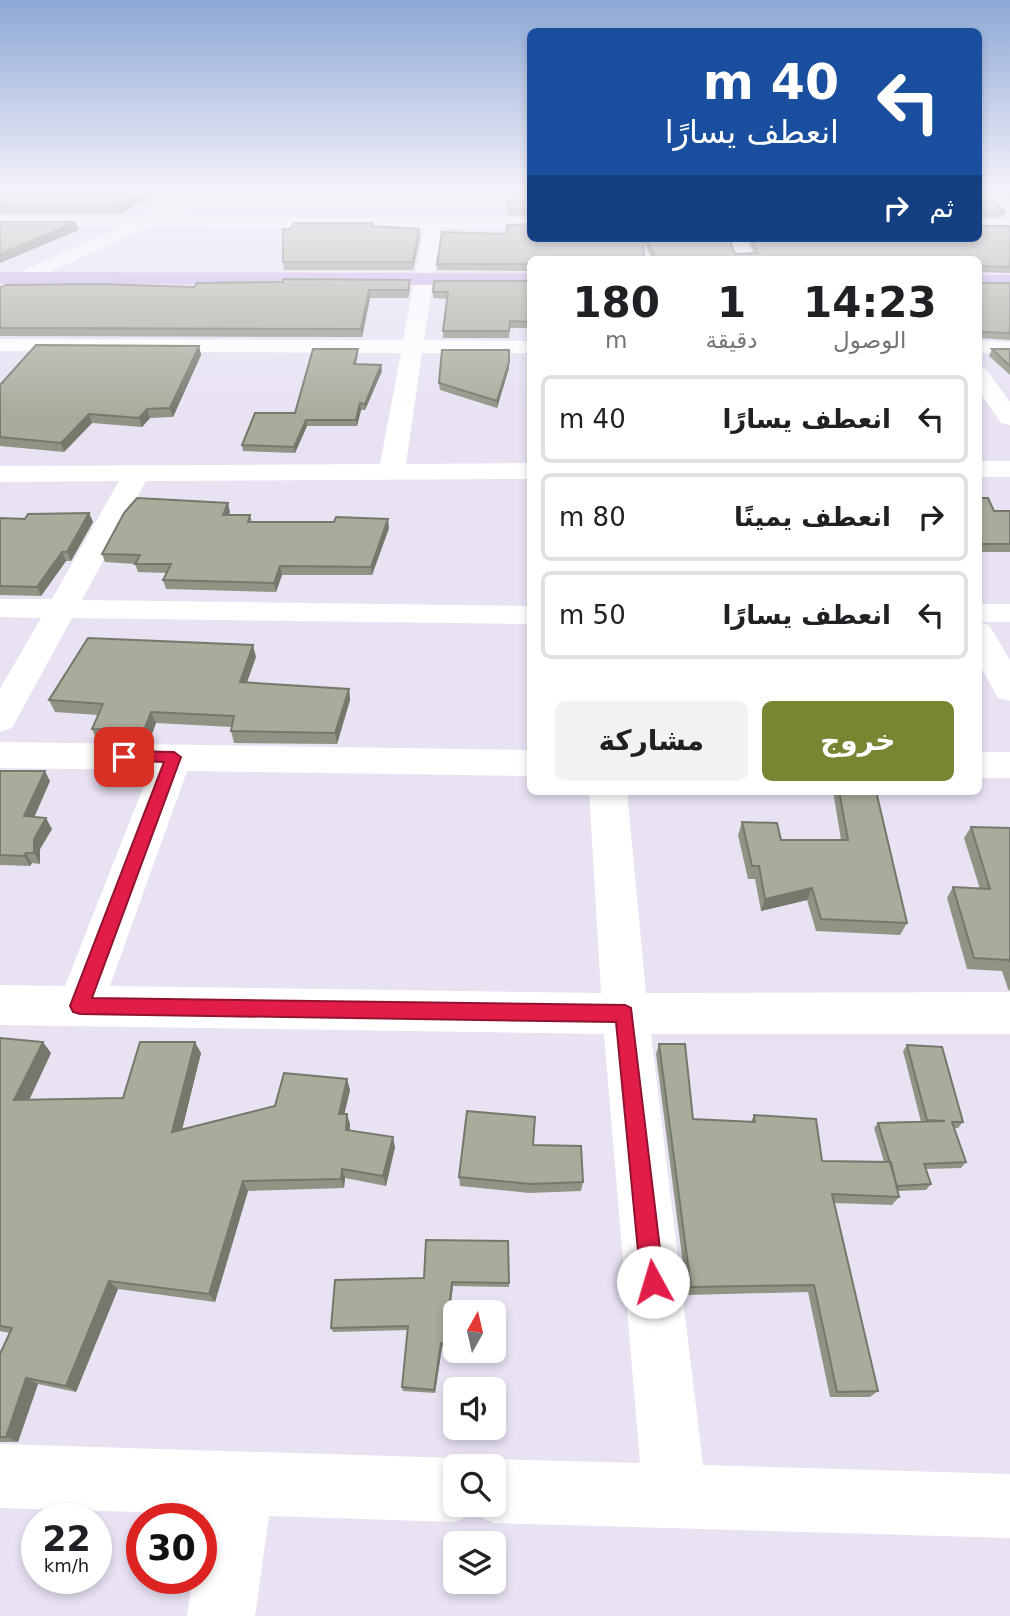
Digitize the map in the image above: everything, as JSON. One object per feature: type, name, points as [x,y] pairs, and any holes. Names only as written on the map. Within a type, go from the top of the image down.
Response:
[{"type":"main road","points":[[0,278],[527,279]]},
{"type":"main road","points":[[982,281],[1010,281]]},
{"type":"street","points":[[0,288],[53,264]]},
{"type":"street","points":[[392,472],[427,264]]},
{"type":"street","points":[[0,345],[527,347]]},
{"type":"street","points":[[982,347],[1010,348]]},
{"type":"street","points":[[982,380],[1010,418]]},
{"type":"street","points":[[982,469],[1010,469]]},
{"type":"street","points":[[0,474],[527,471]]},
{"type":"street","points":[[0,720],[137,473]]},
{"type":"street","points":[[0,608],[527,615]]},
{"type":"street","points":[[982,613],[1010,613]]},
{"type":"street","points":[[982,639],[1010,690]]},
{"type":"street","points":[[0,755],[527,762]]},
{"type":"street","points":[[80,1006],[174,757]]},
{"type":"street","points":[[982,765],[1010,765]]},
{"type":"street","points":[[608,795],[625,1014],[675,1497]]},
{"type":"street","points":[[0,1005],[625,1014],[1010,1013]]},
{"type":"street","points":[[0,1476],[443,1490]]},
{"type":"street","points":[[221,1616],[242,1483]]},
{"type":"street","points":[[506,1491],[1010,1506]]},
{"type":"building","points":[[982,264],[1010,264],[1010,267],[982,266]]},
{"type":"building","points":[[283,279],[410,280],[408,290],[369,290],[361,329],[0,328],[0,287],[6,285],[194,287],[197,283],[283,282]]},
{"type":"building","points":[[434,281],[527,281],[527,322],[510,321],[509,331],[443,331],[448,292],[433,292]]},
{"type":"building","points":[[982,283],[1010,283],[1010,333],[982,332]]},
{"type":"building","points":[[36,345],[199,346],[170,408],[147,409],[139,418],[89,414],[61,443],[0,437],[0,385]]},
{"type":"building","points":[[313,349],[358,349],[354,364],[381,365],[365,404],[360,403],[356,420],[306,420],[294,447],[242,445],[255,413],[295,413]]},
{"type":"building","points":[[992,349],[1010,349],[1010,366]]},
{"type":"building","points":[[442,350],[509,350],[509,362],[497,401],[439,383]]},
{"type":"building","points":[[137,498],[228,503],[223,515],[250,515],[248,522],[334,522],[336,517],[388,519],[371,567],[280,566],[274,583],[163,580],[171,564],[135,564],[140,555],[102,554],[124,513]]},
{"type":"building","points":[[982,498],[988,498],[994,511],[1010,511],[1010,544],[982,544]]},
{"type":"building","points":[[89,513],[67,552],[62,552],[37,587],[0,586],[0,518],[25,519],[28,514]]},
{"type":"building","points":[[88,638],[253,645],[240,682],[349,689],[335,733],[231,731],[234,716],[151,712],[144,730],[92,729],[103,704],[49,700]]},
{"type":"building","points":[[0,771],[45,771],[24,816],[46,818],[34,839],[34,853],[26,853],[24,856],[0,855]]},
{"type":"building","points":[[840,795],[877,795],[907,923],[821,919],[812,888],[765,899],[759,866],[752,866],[742,822],[777,823],[781,840],[848,840]]},
{"type":"building","points":[[971,827],[1010,828],[1010,962],[974,958],[953,887],[990,889]]},
{"type":"building","points":[[0,1038],[43,1042],[14,1100],[123,1098],[140,1042],[195,1042],[172,1132],[275,1106],[284,1073],[347,1079],[339,1114],[347,1114],[346,1130],[393,1137],[383,1176],[342,1169],[341,1179],[243,1181],[209,1294],[109,1281],[66,1386],[26,1378],[6,1437],[0,1437],[0,1354],[12,1328],[0,1326]]},
{"type":"building","points":[[659,1044],[685,1044],[693,1119],[755,1122],[754,1115],[816,1119],[822,1161],[891,1162],[899,1197],[832,1194],[878,1391],[837,1392],[814,1285],[691,1287]]},
{"type":"building","points":[[907,1045],[942,1047],[963,1122],[952,1122],[966,1162],[924,1164],[931,1184],[897,1186],[878,1123],[945,1121],[927,1120]]},
{"type":"building","points":[[467,1111],[535,1117],[533,1145],[581,1146],[583,1182],[530,1184],[459,1177]]},
{"type":"building","points":[[426,1240],[508,1241],[509,1283],[452,1282],[450,1300],[443,1300],[443,1344],[434,1390],[402,1387],[408,1326],[331,1328],[335,1280],[424,1278]]},
{"type":"route","points":[[124,757],[174,757],[80,1006],[625,1014],[653,1282]]}]
